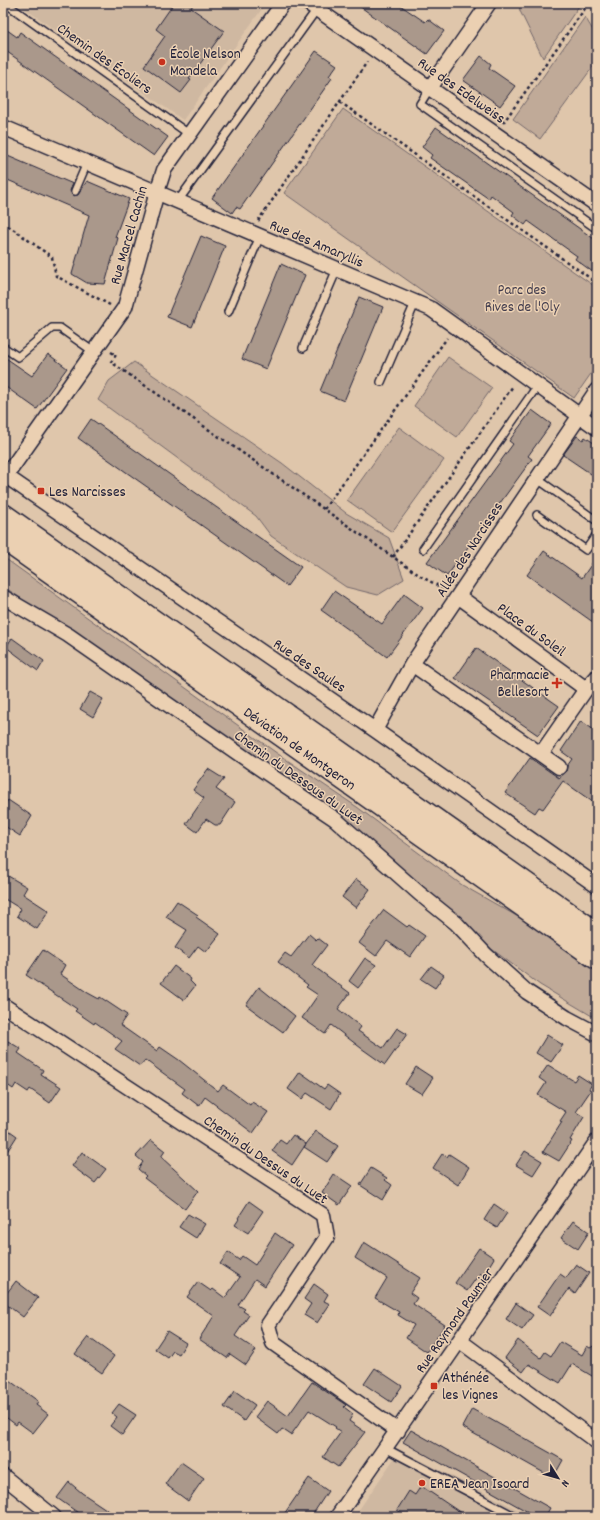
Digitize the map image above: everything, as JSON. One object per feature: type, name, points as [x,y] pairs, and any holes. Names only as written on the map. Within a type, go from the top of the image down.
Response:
[{"type":"main road","name":"Déviation de Montgeron","points":[[3,515],[597,934]]},
{"type":"main road","name":"Déviation de Montgeron","points":[[3,538],[597,958]]},
{"type":"street","name":"Rue Marcel Cachin","points":[[4,475],[123,310],[164,170],[283,3]]},
{"type":"street","points":[[430,88],[489,3]]},
{"type":"street","name":"Rue des Edelweiss","points":[[313,6],[597,205]]},
{"type":"street","name":"Rue des Amaryllis","points":[[3,127],[431,309],[597,428]]},
{"type":"street","name":"Allée des Narcisses","points":[[375,730],[412,664],[536,478],[597,390]]},
{"type":"street","name":"Rue des Saules","points":[[4,475],[375,730],[597,886]]},
{"type":"street","name":"Place du Soleil","points":[[458,596],[586,689]]},
{"type":"street","name":"Chemin du Dessous du Luet","points":[[3,597],[68,635],[335,819],[420,894],[456,923],[486,955],[527,992],[567,1018],[597,1034]]},
{"type":"street","points":[[412,664],[559,768]]},
{"type":"street","points":[[540,754],[586,689],[597,677]]},
{"type":"street","name":"Chemin du Dessus du Luet","points":[[3,1005],[323,1215],[327,1237],[268,1325],[273,1343],[398,1431]]},
{"type":"street","name":"Rue Raymond Paumier","points":[[337,1517],[597,1142]]},
{"type":"street","points":[[460,1341],[597,1442]]},
{"type":"street","points":[[3,1476],[54,1517]]},
{"type":"lane","name":"Chemin des Écoliers","points":[[5,3],[190,134]]},
{"type":"lane","points":[[178,201],[313,6]]},
{"type":"lane","points":[[430,88],[420,104],[597,229]]},
{"type":"lane","points":[[75,191],[87,163]]},
{"type":"lane","points":[[228,312],[255,234]]},
{"type":"lane","points":[[303,348],[337,269]]},
{"type":"lane","points":[[381,382],[415,302]]},
{"type":"lane","points":[[3,347],[18,357],[52,328],[60,328],[96,348]]},
{"type":"lane","points":[[423,549],[538,385]]},
{"type":"lane","points":[[536,478],[597,521]]},
{"type":"lane","points":[[537,515],[586,550],[597,534]]},
{"type":"lane","points":[[385,1448],[516,1517]]},
{"type":"path","points":[[495,134],[589,3]]},
{"type":"path","points":[[255,234],[375,50]]},
{"type":"path","points":[[340,102],[597,283]]},
{"type":"path","points":[[3,222],[52,257],[56,276],[104,302],[123,310]]},
{"type":"path","points":[[324,509],[455,326]]},
{"type":"path","points":[[96,348],[116,355],[111,362],[422,577],[458,596]]},
{"type":"path","points":[[393,557],[521,374]]},
{"type":"shaded area","name":"École Nelson Mandela","points":[[17,3],[266,3],[183,120]]},
{"type":"shaded area","name":"EREA Jean Isoard","points":[[400,1450],[533,1517],[354,1517]]},
{"type":"green space","points":[[519,3],[581,3],[543,58],[520,11]]},
{"type":"green space","points":[[585,17],[597,37],[597,61],[540,139],[513,119]]},
{"type":"green space","name":"Parc des Rives de l'Oly","points":[[343,109],[597,288],[597,365],[574,398],[284,193]]},
{"type":"green space","points":[[448,357],[492,388],[457,437],[414,406]]},
{"type":"green space","points":[[134,362],[282,463],[346,513],[389,538],[404,579],[378,595],[346,587],[271,536],[256,516],[98,400],[109,381]]},
{"type":"green space","points":[[399,427],[444,460],[392,532],[347,500]]},
{"type":"green space","points":[[3,557],[278,754],[357,807],[462,885],[529,923],[597,969],[597,1019],[540,985],[493,950],[362,836],[3,586]]},
{"type":"building","points":[[174,3],[194,3],[191,8],[224,31],[189,79],[191,80],[181,93],[144,66],[165,36],[156,29]]},
{"type":"building","points":[[355,3],[397,3],[425,22],[428,19],[444,31],[427,54]]},
{"type":"building","points":[[3,27],[17,37],[20,32],[168,137],[154,156],[3,49]]},
{"type":"building","points":[[316,51],[337,65],[329,76],[332,78],[240,209],[236,207],[232,213],[212,198]]},
{"type":"building","points":[[481,56],[491,64],[489,68],[515,86],[500,106],[463,80]]},
{"type":"building","points":[[436,127],[597,241],[597,275],[575,259],[577,256],[528,221],[525,225],[512,215],[514,212],[491,195],[489,199],[430,158],[432,155],[422,147]]},
{"type":"building","points":[[3,154],[73,184],[70,191],[73,196],[78,195],[87,181],[129,199],[115,237],[118,238],[105,284],[87,283],[72,274],[89,215],[3,178]]},
{"type":"building","points":[[201,236],[225,246],[192,327],[167,317]]},
{"type":"building","points":[[281,264],[305,275],[266,369],[242,359]]},
{"type":"building","points":[[359,297],[383,307],[344,401],[320,391]]},
{"type":"building","points":[[48,354],[67,368],[37,409],[3,385],[3,356],[32,376]]},
{"type":"building","points":[[532,410],[551,424],[528,456],[532,459],[447,576],[427,562],[513,444],[509,441]]},
{"type":"building","points":[[91,419],[301,567],[287,586],[78,438]]},
{"type":"building","points":[[577,436],[583,440],[585,437],[597,445],[597,478],[563,455]]},
{"type":"building","points":[[544,551],[582,578],[597,556],[597,625],[527,575]]},
{"type":"building","points":[[334,591],[382,624],[404,594],[423,608],[387,657],[321,610]]},
{"type":"building","points":[[12,638],[44,661],[38,671],[6,647]]},
{"type":"building","points":[[476,648],[559,706],[538,735],[455,678]]},
{"type":"building","points":[[90,692],[103,699],[93,717],[80,709]]},
{"type":"building","points":[[581,721],[597,732],[597,805],[563,781],[543,809],[539,807],[535,813],[505,793],[530,758],[559,778],[566,772],[567,766],[572,759],[561,751]]},
{"type":"building","points":[[208,769],[224,779],[216,789],[235,802],[220,825],[215,825],[206,819],[197,832],[186,824],[204,798],[193,790]]},
{"type":"building","points":[[8,800],[32,816],[20,836],[3,825],[3,808]]},
{"type":"building","points":[[3,873],[27,887],[23,894],[49,911],[37,929],[17,916],[21,909],[3,898]]},
{"type":"building","points":[[356,879],[370,889],[356,908],[342,897]]},
{"type":"building","points":[[177,901],[198,915],[196,917],[220,934],[206,952],[198,946],[189,958],[175,948],[187,930],[166,917]]},
{"type":"building","points":[[384,910],[407,927],[409,925],[425,936],[410,957],[387,941],[376,956],[359,943]]},
{"type":"building","points":[[309,934],[316,940],[318,938],[327,945],[312,965],[350,993],[338,1009],[361,1027],[358,1031],[383,1048],[397,1028],[407,1034],[385,1065],[331,1025],[325,1034],[302,1018],[318,995],[306,987],[308,985],[278,962],[285,953],[291,957]]},
{"type":"building","points":[[43,950],[65,965],[60,974],[88,993],[99,999],[100,997],[127,1015],[120,1025],[157,1051],[160,1047],[218,1091],[223,1085],[250,1105],[252,1102],[268,1112],[253,1133],[205,1097],[199,1106],[182,1093],[185,1089],[145,1060],[140,1066],[115,1049],[122,1041],[95,1022],[94,1024],[75,1011],[77,1009],[26,975]]},
{"type":"building","points":[[365,958],[376,965],[358,988],[349,981]]},
{"type":"building","points":[[174,966],[191,979],[190,981],[195,986],[184,1000],[161,983]]},
{"type":"building","points":[[431,966],[444,975],[435,988],[421,979]]},
{"type":"building","points":[[259,987],[295,1016],[283,1032],[246,1005]]},
{"type":"building","points":[[547,1035],[563,1045],[551,1062],[536,1053]]},
{"type":"building","points":[[8,1041],[21,1049],[18,1053],[43,1070],[41,1074],[61,1087],[50,1103],[30,1089],[28,1092],[16,1084],[13,1089],[3,1082],[3,1048]]},
{"type":"building","points":[[548,1065],[574,1081],[578,1075],[592,1084],[589,1089],[591,1090],[576,1112],[584,1117],[570,1140],[572,1141],[559,1161],[543,1152],[562,1122],[560,1121],[566,1112],[538,1095],[546,1083],[539,1078]]},
{"type":"building","points":[[416,1067],[433,1078],[422,1094],[405,1084]]},
{"type":"building","points":[[300,1072],[324,1089],[327,1085],[340,1094],[331,1109],[307,1093],[302,1099],[288,1089]]},
{"type":"building","points":[[3,1126],[17,1136],[3,1158]]},
{"type":"building","points":[[316,1131],[338,1146],[327,1162],[304,1147]]},
{"type":"building","points":[[293,1135],[306,1144],[292,1165],[272,1151],[280,1140],[286,1144]]},
{"type":"building","points":[[151,1140],[165,1151],[161,1157],[198,1191],[185,1209],[144,1178],[146,1176],[138,1169],[143,1162],[136,1156]]},
{"type":"building","points":[[525,1151],[542,1161],[533,1175],[516,1165]]},
{"type":"building","points":[[82,1152],[106,1169],[95,1183],[72,1166]]},
{"type":"building","points":[[442,1154],[447,1157],[449,1154],[469,1167],[458,1185],[433,1168]]},
{"type":"building","points":[[371,1168],[387,1178],[385,1180],[392,1185],[383,1200],[360,1185]]},
{"type":"building","points":[[334,1174],[352,1186],[339,1205],[322,1193]]},
{"type":"building","points":[[249,1201],[263,1211],[248,1233],[235,1225]]},
{"type":"building","points":[[494,1204],[507,1213],[497,1228],[484,1220]]},
{"type":"building","points":[[188,1214],[205,1224],[196,1238],[179,1227]]},
{"type":"building","points":[[573,1221],[589,1232],[578,1249],[561,1238]]},
{"type":"building","points":[[275,1233],[292,1245],[265,1286],[255,1279],[238,1305],[245,1309],[243,1311],[249,1315],[235,1336],[256,1350],[246,1365],[230,1354],[227,1358],[199,1339],[214,1316],[187,1297],[198,1282],[211,1291],[213,1289],[225,1298],[240,1277],[220,1264],[228,1252],[239,1260],[242,1256],[255,1265]]},
{"type":"building","points":[[364,1242],[420,1278],[410,1293],[417,1298],[413,1304],[445,1325],[427,1352],[406,1338],[414,1325],[398,1315],[399,1312],[375,1298],[387,1278],[355,1258]]},
{"type":"building","points":[[479,1248],[494,1258],[483,1276],[480,1273],[467,1291],[455,1283]]},
{"type":"building","points":[[576,1264],[589,1273],[575,1294],[569,1289],[550,1316],[537,1307],[560,1274],[566,1278]]},
{"type":"building","points":[[16,1281],[38,1298],[23,1317],[3,1302],[3,1298]]},
{"type":"building","points":[[314,1284],[328,1294],[324,1301],[330,1304],[317,1323],[304,1315],[311,1304],[304,1299]]},
{"type":"building","points":[[516,1303],[533,1315],[522,1330],[506,1319]]},
{"type":"building","points":[[167,1331],[186,1343],[179,1354],[173,1351],[168,1358],[155,1349]]},
{"type":"building","points":[[88,1337],[114,1356],[102,1373],[75,1354]]},
{"type":"building","points":[[518,1340],[541,1358],[545,1352],[551,1356],[560,1342],[582,1355],[587,1346],[590,1348],[597,1344],[597,1379],[572,1364],[560,1383],[529,1364],[523,1372],[505,1358]]},
{"type":"building","points":[[375,1368],[402,1386],[391,1402],[364,1384]]},
{"type":"building","points":[[3,1376],[38,1401],[36,1405],[48,1414],[33,1433],[18,1422],[16,1425],[3,1415]]},
{"type":"building","points":[[312,1382],[346,1405],[344,1407],[353,1414],[349,1421],[365,1432],[338,1467],[323,1457],[341,1432],[335,1428],[336,1427],[309,1410],[291,1435],[282,1429],[278,1434],[255,1417],[267,1401],[288,1416]]},
{"type":"building","points":[[235,1391],[255,1405],[244,1421],[224,1407]]},
{"type":"building","points":[[119,1404],[136,1415],[122,1435],[110,1426],[117,1417],[112,1413]]},
{"type":"building","points":[[472,1409],[563,1460],[553,1478],[462,1427]]},
{"type":"building","points":[[411,1430],[550,1508],[545,1517],[537,1517],[403,1442]]},
{"type":"building","points":[[181,1462],[204,1478],[188,1501],[165,1484]]},
{"type":"building","points":[[309,1478],[328,1491],[311,1517],[282,1517]]},
{"type":"building","points":[[69,1482],[82,1493],[118,1517],[84,1517],[57,1498]]},
{"type":"building","points":[[421,1486],[467,1517],[408,1517],[397,1510],[409,1491],[415,1495]]},
{"type":"place","name":"École Nelson Mandela","points":[[162,62]]},
{"type":"place","name":"Les Narcisses","points":[[41,491]]},
{"type":"place","name":"Pharmacie Bellesort","points":[[557,683]]},
{"type":"place","name":"Athénée les Vignes","points":[[434,1386]]},
{"type":"place","name":"EREA Jean Isoard","points":[[422,1483]]}]
